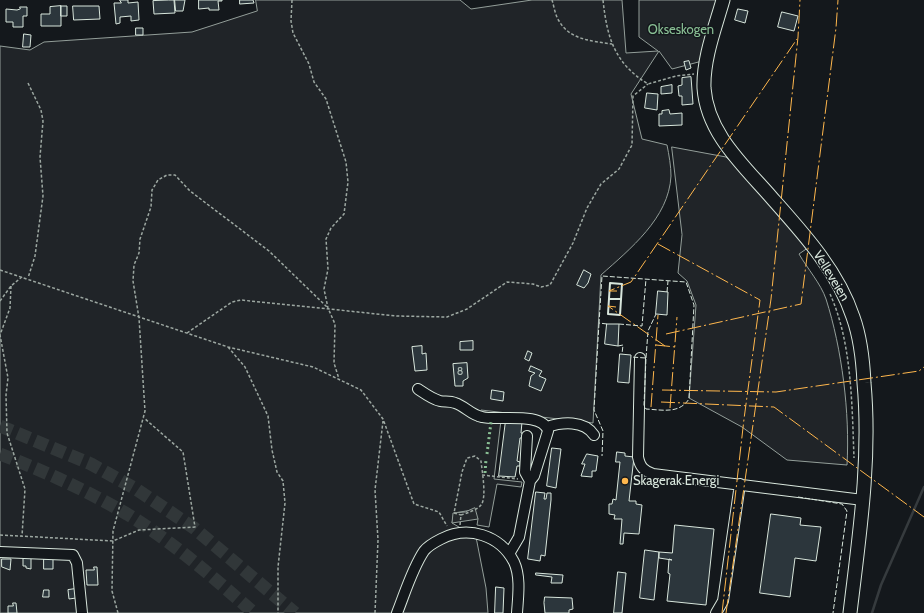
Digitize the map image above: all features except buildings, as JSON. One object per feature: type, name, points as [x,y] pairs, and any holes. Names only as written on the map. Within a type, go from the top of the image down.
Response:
[{"type":"main road","name":"Velleveien","points":[[723,0],[704,74],[707,104],[714,126],[721,138],[820,256],[837,281],[849,304],[858,334],[866,399],[866,453],[863,500],[850,613]]},
{"type":"street","points":[[640,358],[638,457],[640,466],[646,471],[653,474],[863,500]]},
{"type":"street","points":[[418,389],[438,401],[456,403],[469,413],[483,418],[526,418],[542,422],[547,427],[548,431],[534,476],[530,480],[520,537],[509,554]]},
{"type":"street","points":[[547,427],[554,425],[578,424],[588,428],[594,435]]},
{"type":"street","points":[[526,436],[525,472],[530,480]]},
{"type":"street","points":[[716,613],[723,601],[740,484]]},
{"type":"street","points":[[397,613],[424,551],[434,542],[451,534],[466,532],[487,536],[503,547],[509,554],[515,564],[519,581],[518,613]]},
{"type":"street","points":[[0,552],[73,555],[77,563],[82,613]]},
{"type":"path","points":[[292,0],[291,21],[293,33],[309,64],[314,82],[326,99],[346,162],[348,182],[344,214],[331,228],[326,239],[328,269],[324,289],[328,308],[335,324],[334,363],[339,380]]},
{"type":"path","points":[[552,0],[559,21],[568,31],[580,40],[612,44]]},
{"type":"path","points":[[603,0],[605,23],[617,55],[631,72],[648,84]]},
{"type":"path","points":[[187,333],[232,302],[242,300],[268,304],[328,308],[397,316],[447,317],[467,309],[507,282],[533,284],[541,287],[550,285],[573,244],[586,208],[602,184],[619,169],[632,145],[633,96],[648,84],[685,74],[704,74]]},
{"type":"path","points":[[28,83],[41,110],[43,121],[40,157],[43,196],[36,256],[28,278]]},
{"type":"path","points":[[118,613],[112,591],[115,519],[143,417],[144,397],[139,318],[133,281],[134,265],[139,253],[140,239],[151,207],[152,190],[158,180],[167,175],[175,175],[190,191],[269,251],[328,308]]},
{"type":"path","points":[[0,270],[23,276],[139,318],[228,347],[312,367],[361,390],[383,419],[414,504],[438,512],[451,534]]},
{"type":"path","points":[[0,301],[11,286],[23,276]]},
{"type":"path","points":[[11,286],[10,308],[0,335],[8,378],[5,408],[7,434],[25,489],[22,536]]},
{"type":"path","points":[[829,291],[840,320],[850,379],[854,464]]},
{"type":"path","points":[[228,347],[245,367],[268,416],[272,450],[277,472],[283,481],[285,503],[278,567],[278,613]]},
{"type":"path","points":[[0,535],[113,541],[139,530],[196,526],[183,452],[143,417]]},
{"type":"path","points":[[375,613],[378,540],[375,490],[383,419]]},
{"type":"path","points":[[471,456],[478,458],[481,461],[484,493],[482,504],[461,515],[454,513],[462,472],[467,458],[471,456]]},
{"type":"path","points":[[482,475],[530,480]]},
{"type":"path","points":[[460,526],[461,515]]},
{"type":"green space","name":"Okseskogen","points":[[256,0],[460,0],[471,9],[532,0],[622,0],[626,53],[658,51],[639,37],[639,0],[719,0],[706,60],[672,69],[659,51],[631,94],[642,139],[667,145],[671,176],[669,191],[656,219],[646,232],[601,275],[593,423],[481,410],[476,421],[501,420],[494,479],[522,482],[521,487],[497,484],[489,527],[477,525],[478,519],[472,510],[454,513],[452,523],[476,537],[486,588],[488,613],[0,613],[0,46],[30,50],[44,42],[192,32],[257,11]]},
{"type":"green space","points":[[672,147],[726,157],[786,214],[812,245],[799,254],[824,293],[832,318],[844,381],[848,445],[847,465],[787,460],[742,427],[689,398],[696,305],[687,281],[678,273],[682,235]]},
{"type":"shaded area","points":[[475,508],[478,519],[452,523],[453,513],[465,512]]},
{"type":"waterway","points":[[872,613],[881,585],[924,487]]},
{"type":"tunnel","points":[[0,426],[91,464],[136,489],[194,528],[295,613]]},
{"type":"tunnel","points":[[0,454],[65,481],[127,514],[177,548],[254,613]]},
{"type":"hedge","points":[[487,454],[491,422]]},
{"type":"hedge","points":[[485,473],[486,459]]},
{"type":"fence","points":[[607,324],[599,323],[602,276],[686,282],[694,305],[689,399],[685,404],[675,409],[646,409],[644,405],[646,358],[631,357]]},
{"type":"fence","points":[[619,324],[642,326],[646,279]]},
{"type":"fence","points":[[667,292],[668,281]]},
{"type":"fence","points":[[646,358],[648,331],[656,314]]},
{"type":"fence","points":[[599,323],[594,410],[603,431],[602,456]]},
{"type":"fence","points":[[618,346],[623,345],[622,354]]},
{"type":"fence","points":[[798,497],[842,504],[847,511],[833,613]]},
{"type":"wall","points":[[610,283],[622,284],[620,315],[608,314],[610,283]]},
{"type":"wall","points":[[609,299],[621,299]]},
{"type":"power","points":[[726,613],[771,299],[798,37],[800,0]]},
{"type":"power","points":[[666,334],[801,304],[836,28],[838,0]]},
{"type":"power","points":[[617,291],[609,291],[631,282],[797,39]]},
{"type":"power","points":[[658,244],[760,300],[744,419],[722,613]]},
{"type":"power","points":[[616,307],[608,306],[665,346]]},
{"type":"power","points":[[651,407],[658,315]]},
{"type":"power","points":[[670,408],[677,317]]},
{"type":"power","points":[[656,345],[675,347]]},
{"type":"power","points":[[662,390],[776,392],[919,371],[924,367]]},
{"type":"power","points":[[661,402],[774,407],[924,517]]},
{"type":"place","name":"Skagerak Energi","points":[[625,481]]}]
